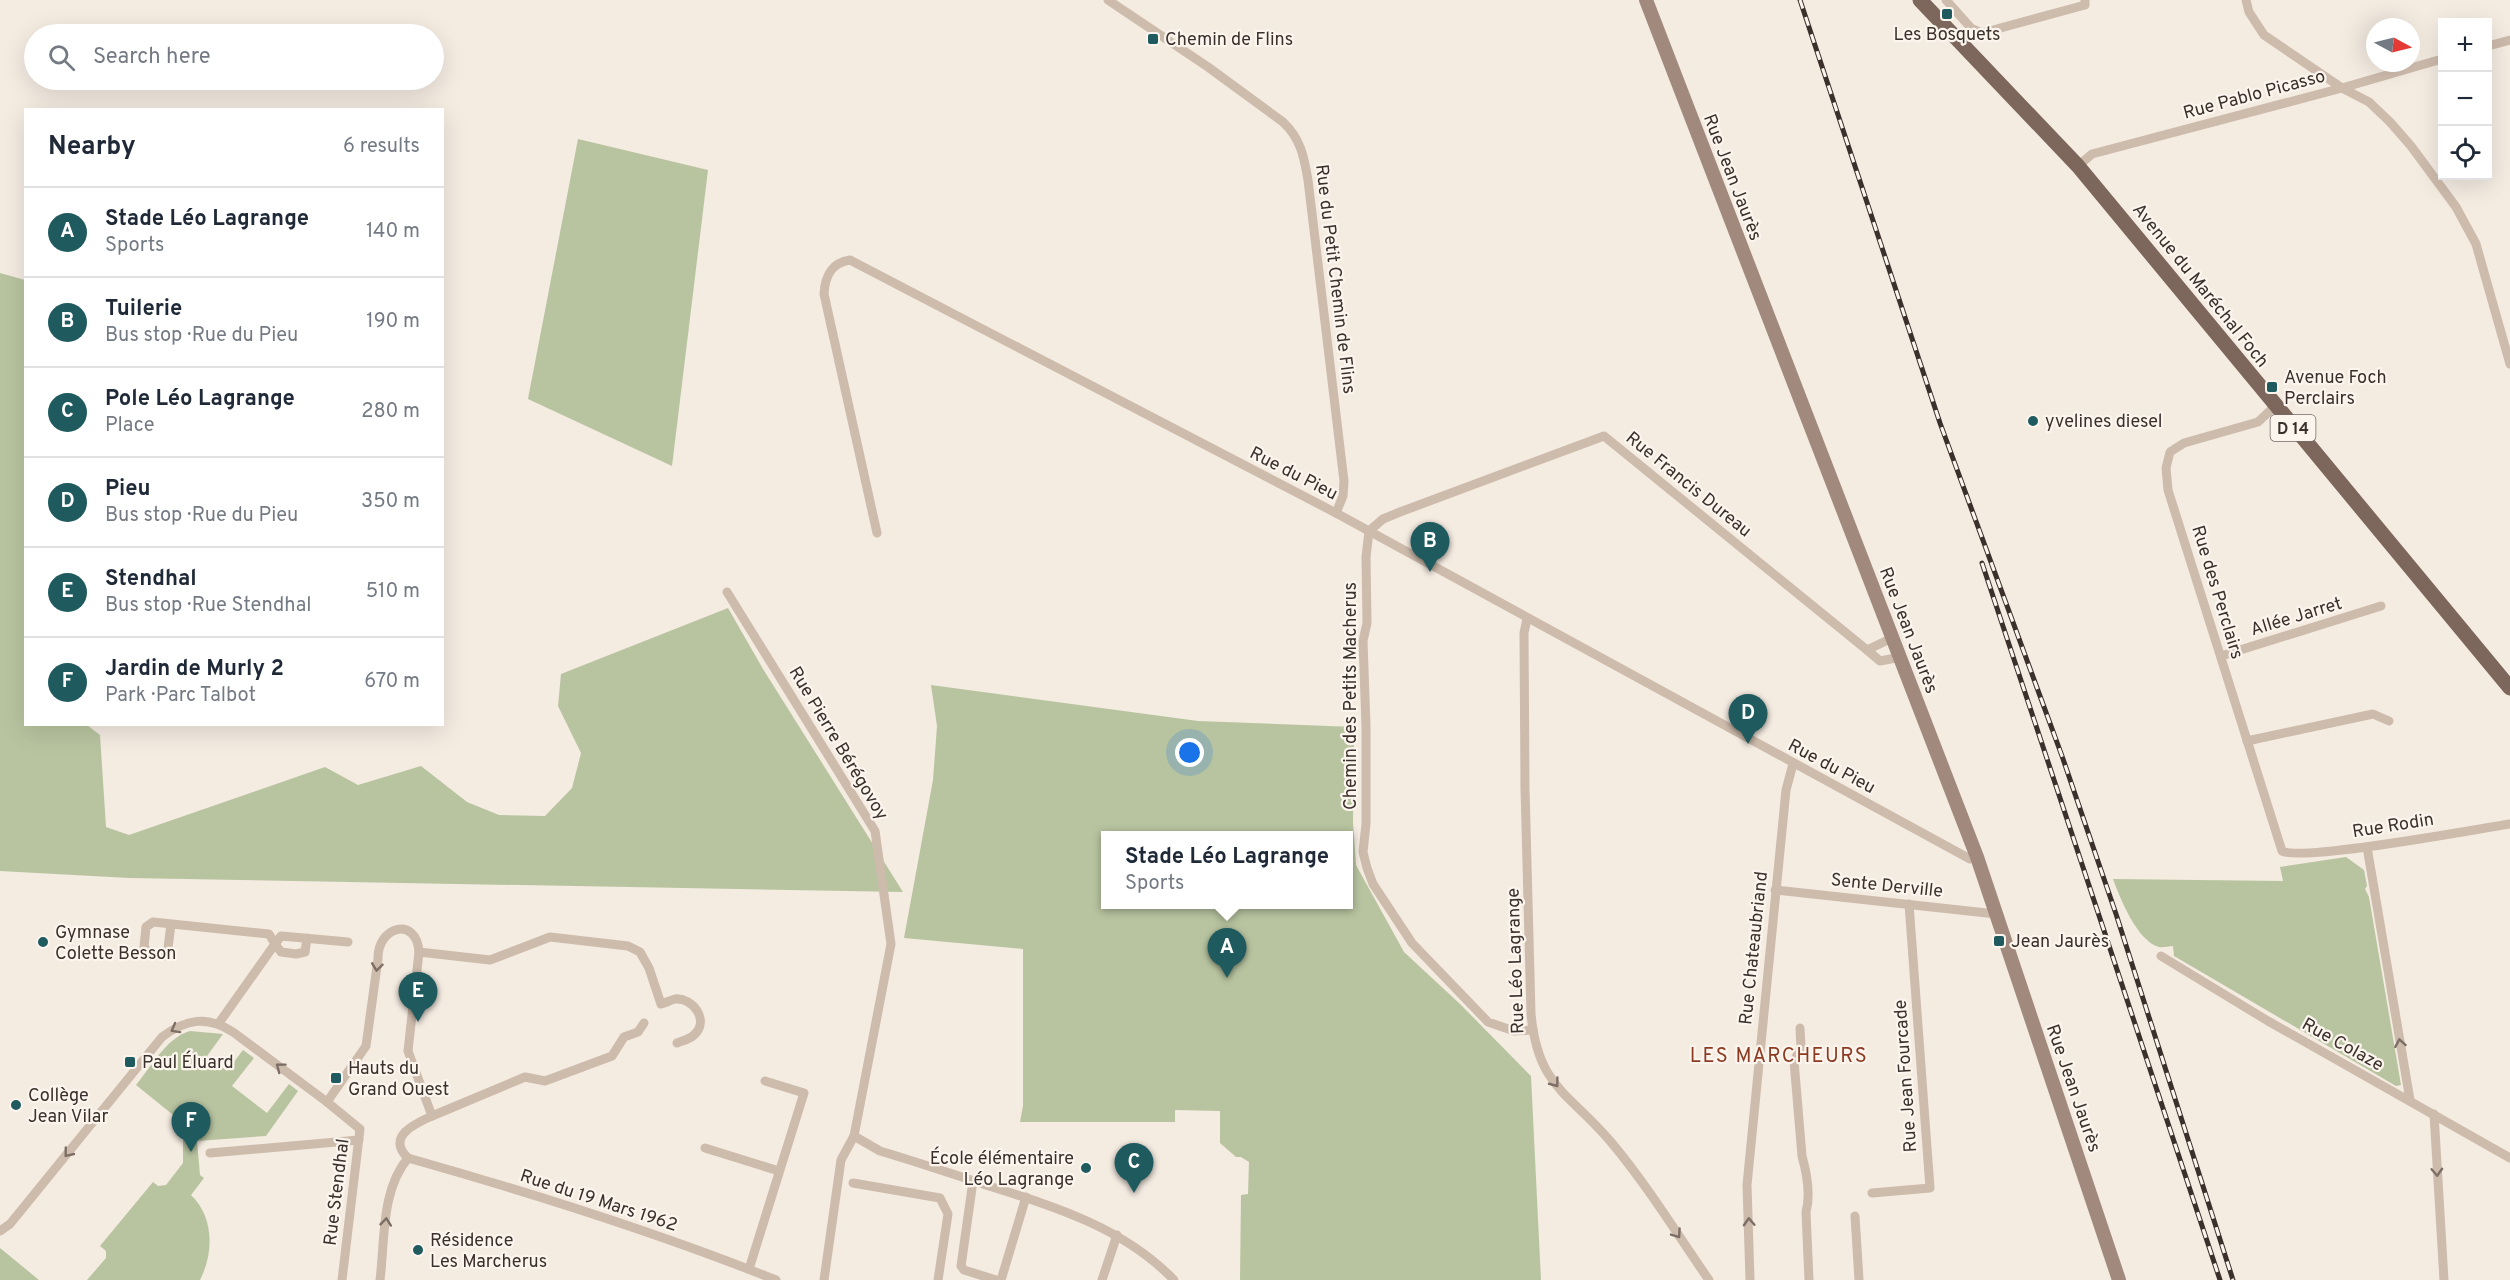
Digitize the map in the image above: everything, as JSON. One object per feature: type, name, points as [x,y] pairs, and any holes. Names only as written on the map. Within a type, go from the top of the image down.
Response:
[{"type":"main road","name":"Rue Jean Jaurès","points":[[1646,0],[1977,857],[2119,1280]]},
{"type":"main road","name":"Avenue du Maréchal Foch","points":[[1920,0],[2078,166],[2275,406],[2394,545],[2510,688]]},
{"type":"street","name":"Rue du Petit Chemin de Flins","points":[[1108,0],[1208,67],[1283,122],[1291,129],[1301,146],[1308,180],[1344,481],[1343,496],[1336,513]]},
{"type":"street","points":[[1946,0],[1971,28],[1982,33],[2085,5],[2085,0]]},
{"type":"street","points":[[2246,0],[2249,12],[2264,35],[2342,88],[2369,102],[2403,135],[2466,222],[2476,243],[2508,347],[2510,364]]},
{"type":"street","points":[[2492,45],[2510,40]]},
{"type":"street","name":"Rue Pablo Picasso","points":[[2078,166],[2092,154],[2438,60]]},
{"type":"street","name":"Rue du Pieu","points":[[876,533],[824,294],[829,271],[840,262],[850,260],[1336,513],[1970,859],[1977,857]]},
{"type":"street","name":"Rue des Perclairs","points":[[2275,406],[2258,422],[2184,443],[2170,452],[2166,468],[2168,490],[2282,851]]},
{"type":"street","name":"Rue Francis Dureau","points":[[1369,531],[1383,519],[1400,512],[1604,435],[1880,661],[1901,657]]},
{"type":"street","name":"Chemin des Petits Macherus","points":[[1369,531],[1365,557],[1367,623],[1363,650],[1366,726],[1366,824],[1363,852],[1367,868],[1378,893],[1412,943],[1488,1022],[1514,1031],[1533,1030]]},
{"type":"street","name":"Rue Pierre Bérégovoy","points":[[727,592],[875,831],[891,944],[854,1136],[841,1160],[824,1280]]},
{"type":"street","name":"Allée Jarret","points":[[2221,656],[2381,606]]},
{"type":"street","name":"Rue Léo Lagrange","points":[[1527,619],[1524,633],[1525,788],[1533,1030],[1542,1065],[1556,1086],[1610,1141],[1709,1280]]},
{"type":"street","points":[[1867,650],[1893,638]]},
{"type":"street","points":[[2247,741],[2373,714],[2389,721]]},
{"type":"street","name":"Rue Chateaubriand","points":[[1750,1280],[1747,1185],[1775,890],[1786,790],[1793,764]]},
{"type":"street","name":"Rue Rodin","points":[[2282,851],[2302,854],[2367,847],[2510,824]]},
{"type":"street","points":[[2367,847],[2410,1100]]},
{"type":"street","name":"Sente Derville","points":[[1775,890],[1996,914]]},
{"type":"street","name":"Rue Jean Fourcade","points":[[1872,1193],[1930,1188],[1909,904]]},
{"type":"street","points":[[171,924],[269,934],[281,952],[296,954],[305,952],[308,938]]},
{"type":"street","points":[[0,1231],[10,1224],[131,1074],[162,1037],[172,1029],[190,1022],[219,1023],[327,1102],[366,1046],[378,946],[386,935],[394,930],[402,929],[412,932],[418,941],[419,952],[408,1051],[432,1116]]},
{"type":"street","points":[[219,1023],[281,936],[348,942]]},
{"type":"street","points":[[419,952],[490,960],[550,937],[628,946],[640,952],[649,968],[661,1004],[675,999],[687,1000],[697,1009],[700,1017],[699,1028],[694,1035],[677,1043]]},
{"type":"street","name":"Rue Colaze","points":[[2161,956],[2268,1021],[2510,1158]]},
{"type":"street","points":[[380,1280],[389,1202],[396,1176],[408,1158],[401,1146],[404,1133],[411,1125],[525,1077],[544,1081],[612,1056],[624,1037],[638,1032],[644,1023]]},
{"type":"street","points":[[1800,1028],[1801,1048],[1794,1061],[1802,1156],[1806,1169],[1809,1202],[1806,1212],[1809,1280]]},
{"type":"street","points":[[748,1269],[804,1093],[765,1081]]},
{"type":"street","name":"Rue Stendhal","points":[[327,1102],[360,1129],[342,1280]]},
{"type":"street","points":[[2434,1114],[2444,1280]]},
{"type":"street","points":[[854,1136],[880,1151],[1084,1217],[1117,1235],[1152,1259],[1174,1280]]},
{"type":"street","points":[[210,1153],[359,1140]]},
{"type":"street","points":[[705,1148],[779,1171]]},
{"type":"street","name":"Rue du 19 Mars 1962","points":[[408,1158],[493,1182],[709,1253],[776,1280]]},
{"type":"street","points":[[973,1180],[961,1266],[964,1270],[996,1280]]},
{"type":"street","points":[[853,1183],[940,1198],[948,1214],[938,1280]]},
{"type":"street","points":[[1001,1280],[1026,1197]]},
{"type":"street","points":[[1855,1216],[1859,1280]]},
{"type":"street","points":[[1102,1280],[1117,1235]]},
{"type":"green space","points":[[578,139],[708,170],[672,466],[528,399]]},
{"type":"green space","points":[[0,273],[24,280],[24,726],[88,726],[100,735],[106,827],[129,835],[325,767],[358,785],[421,766],[467,802],[499,815],[545,816],[572,788],[581,753],[558,706],[561,674],[728,608],[763,669],[903,892],[129,878],[0,871]]},
{"type":"green space","points":[[931,685],[1198,721],[1354,727],[1353,822],[1356,865],[1404,952],[1460,1004],[1531,1076],[1541,1280],[1240,1280],[1241,1195],[1248,1194],[1249,1162],[1236,1157],[1220,1143],[1220,1111],[1175,1110],[1175,1122],[1020,1122],[1023,1106],[1023,949],[904,938],[933,780],[937,726]]},
{"type":"green space","points":[[2346,857],[2364,870],[2367,886],[2365,889],[2369,897],[2401,1085],[2396,1086],[2174,956],[2173,946],[2161,947],[2151,943],[2130,918],[2113,879],[2283,881],[2280,867]]},
{"type":"green space","points":[[190,1031],[223,1034],[207,1056],[227,1071],[243,1050],[254,1058],[232,1086],[267,1113],[289,1084],[298,1091],[266,1136],[197,1141],[200,1175],[204,1178],[191,1195],[204,1214],[209,1236],[208,1258],[200,1280],[87,1280],[106,1258],[106,1251],[100,1246],[153,1182],[158,1186],[166,1185],[183,1163],[183,1123],[136,1085],[174,1039]]},
{"type":"green space","points":[[0,1248],[39,1280],[0,1280]]},
{"type":"railway","points":[[1800,0],[1940,423],[2062,756],[2116,914],[2233,1280]]},
{"type":"railway","points":[[1982,563],[2220,1280]]},
{"type":"place","name":"Les Bosquets","points":[[1947,14]]},
{"type":"place","name":"Chemin de Flins","points":[[1153,39]]},
{"type":"place","name":"Avenue Foch Perclairs","points":[[2272,387]]},
{"type":"place","name":"yvelines diesel","points":[[2033,421]]},
{"type":"place","name":"Tuilerie","points":[[1430,572]]},
{"type":"place","name":"Pieu","points":[[1748,744]]},
{"type":"place","name":"Jean Jaurès","points":[[1999,941]]},
{"type":"place","name":"Gymnase Colette Besson","points":[[43,942]]},
{"type":"place","name":"Stade Léo Lagrange","points":[[1227,978]]},
{"type":"place","name":"Stendhal","points":[[418,1022]]},
{"type":"place","name":"Paul Éluard","points":[[130,1062]]},
{"type":"place","name":"Hauts du Grand Ouest","points":[[336,1078]]},
{"type":"place","name":"Collège Jean Vilar","points":[[16,1105]]},
{"type":"place","name":"Jardin de Murly 2","points":[[191,1152]]},
{"type":"place","name":"École élémentaire Léo Lagrange","points":[[1086,1168]]},
{"type":"place","name":"Pole Léo Lagrange","points":[[1134,1193]]},
{"type":"place","name":"Résidence Les Marcherus","points":[[418,1250]]},
{"type":"district","name":"LES MARCHEURS","points":[[1779,1055]]}]
